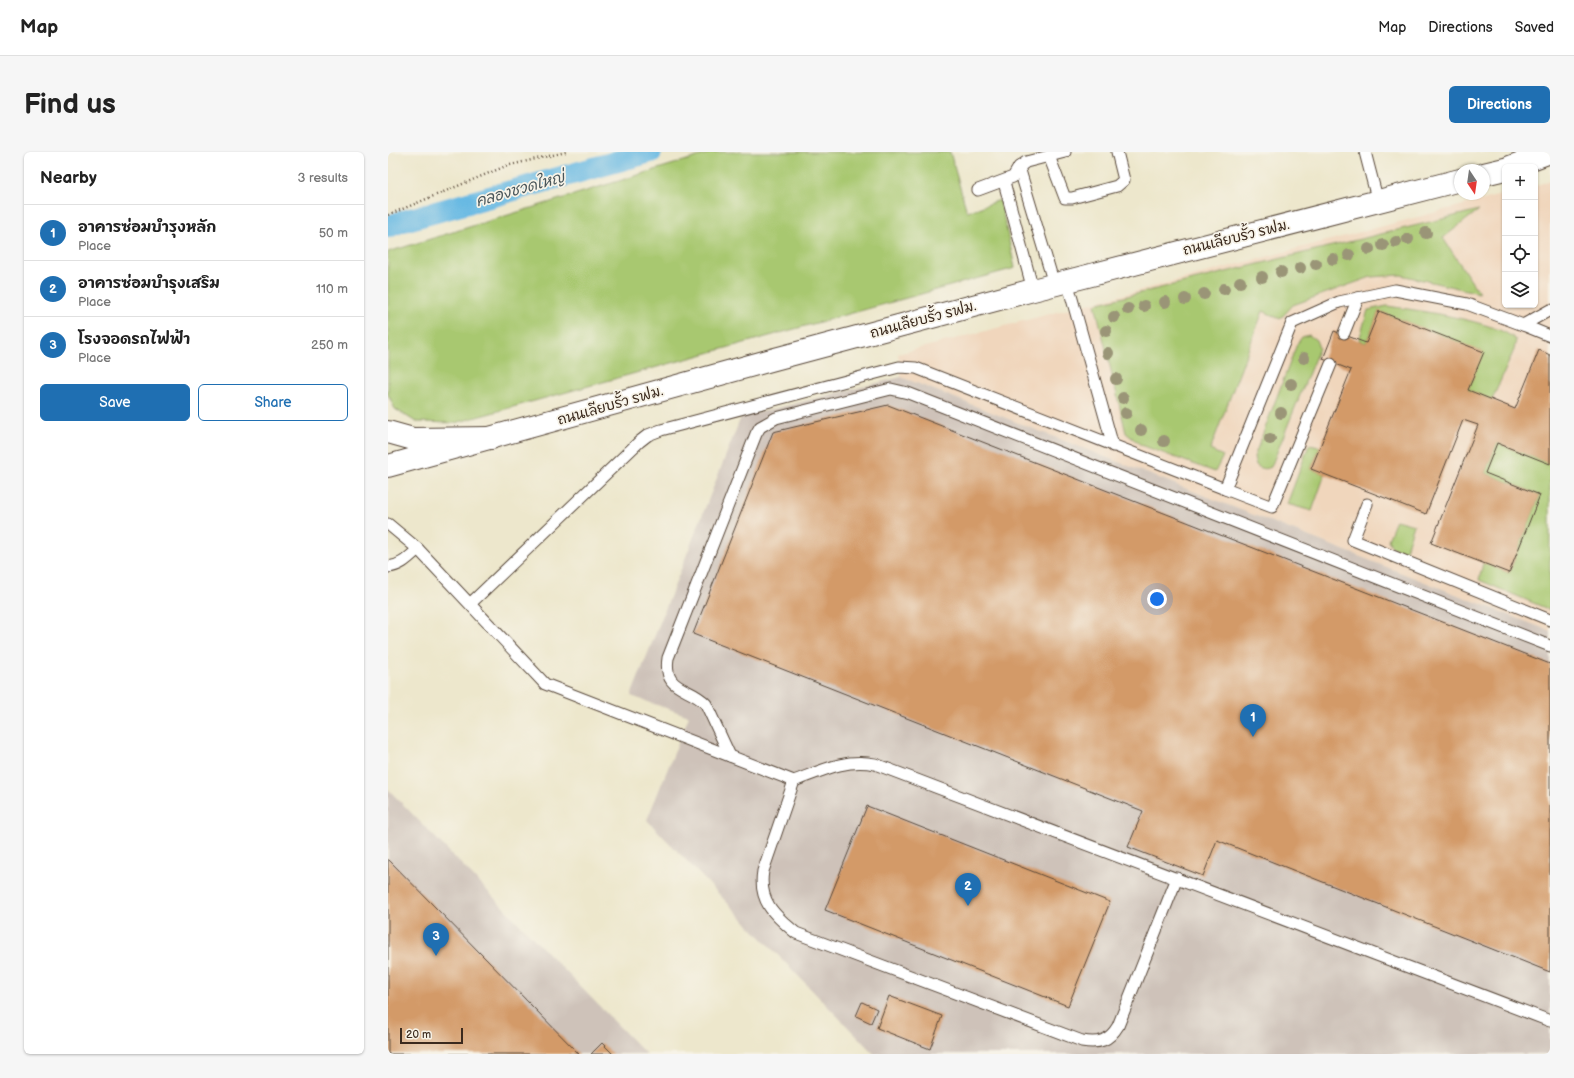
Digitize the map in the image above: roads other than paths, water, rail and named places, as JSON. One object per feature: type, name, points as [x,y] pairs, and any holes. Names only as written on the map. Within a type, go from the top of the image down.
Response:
[{"type":"street","points":[[1520,164],[1548,156]]},
{"type":"street","points":[[1490,172],[1502,169]]},
{"type":"street","name":"ถนนเลียบรั้ว รฟม.","points":[[388,466],[1060,282],[1454,182]]},
{"type":"street","points":[[388,432],[413,439],[491,438]]},
{"type":"lane","points":[[978,190],[1004,182],[1013,177],[1019,167],[1026,162],[1065,152]]},
{"type":"lane","points":[[1050,156],[1064,198],[1072,198],[1117,186],[1124,180],[1117,152]]},
{"type":"lane","points":[[1365,152],[1378,202]]},
{"type":"lane","points":[[1019,167],[1060,282],[1113,446]]},
{"type":"lane","points":[[1004,182],[1033,290]]},
{"type":"lane","points":[[1225,489],[1292,323],[1339,302],[1395,290],[1466,304],[1550,336]]},
{"type":"lane","points":[[1344,333],[1358,298]]},
{"type":"lane","points":[[1523,325],[1550,310]]},
{"type":"lane","points":[[471,603],[648,435],[668,428],[899,367],[916,368],[1272,507],[1331,364]]},
{"type":"lane","points":[[730,756],[706,704],[701,698],[675,686],[670,680],[667,666],[668,658],[756,434],[760,427],[776,418],[891,389],[908,393],[1550,646]]},
{"type":"lane","points":[[1366,504],[1353,540],[1550,620]]},
{"type":"lane","points":[[388,524],[418,549],[471,603],[545,684],[794,782],[840,764],[853,762],[875,764],[1550,1021]]},
{"type":"lane","points":[[388,567],[395,566],[406,560],[418,549]]},
{"type":"lane","points":[[794,782],[763,871],[761,884],[763,897],[770,908],[784,923],[796,933],[806,938],[1082,1042],[1094,1044],[1104,1041],[1113,1035],[1177,878]]},
{"type":"waterway","name":"คลองชวดใหญ่","points":[[388,227],[400,222],[651,152]]},
{"type":"place","name":"อาคารซ่อมบำรุงหลัก","points":[[1253,737]]},
{"type":"place","name":"อาคารซ่อมบำรุงเสริม","points":[[968,906]]},
{"type":"place","name":"โรงจอดรถไฟฟ้า","points":[[436,956]]}]
